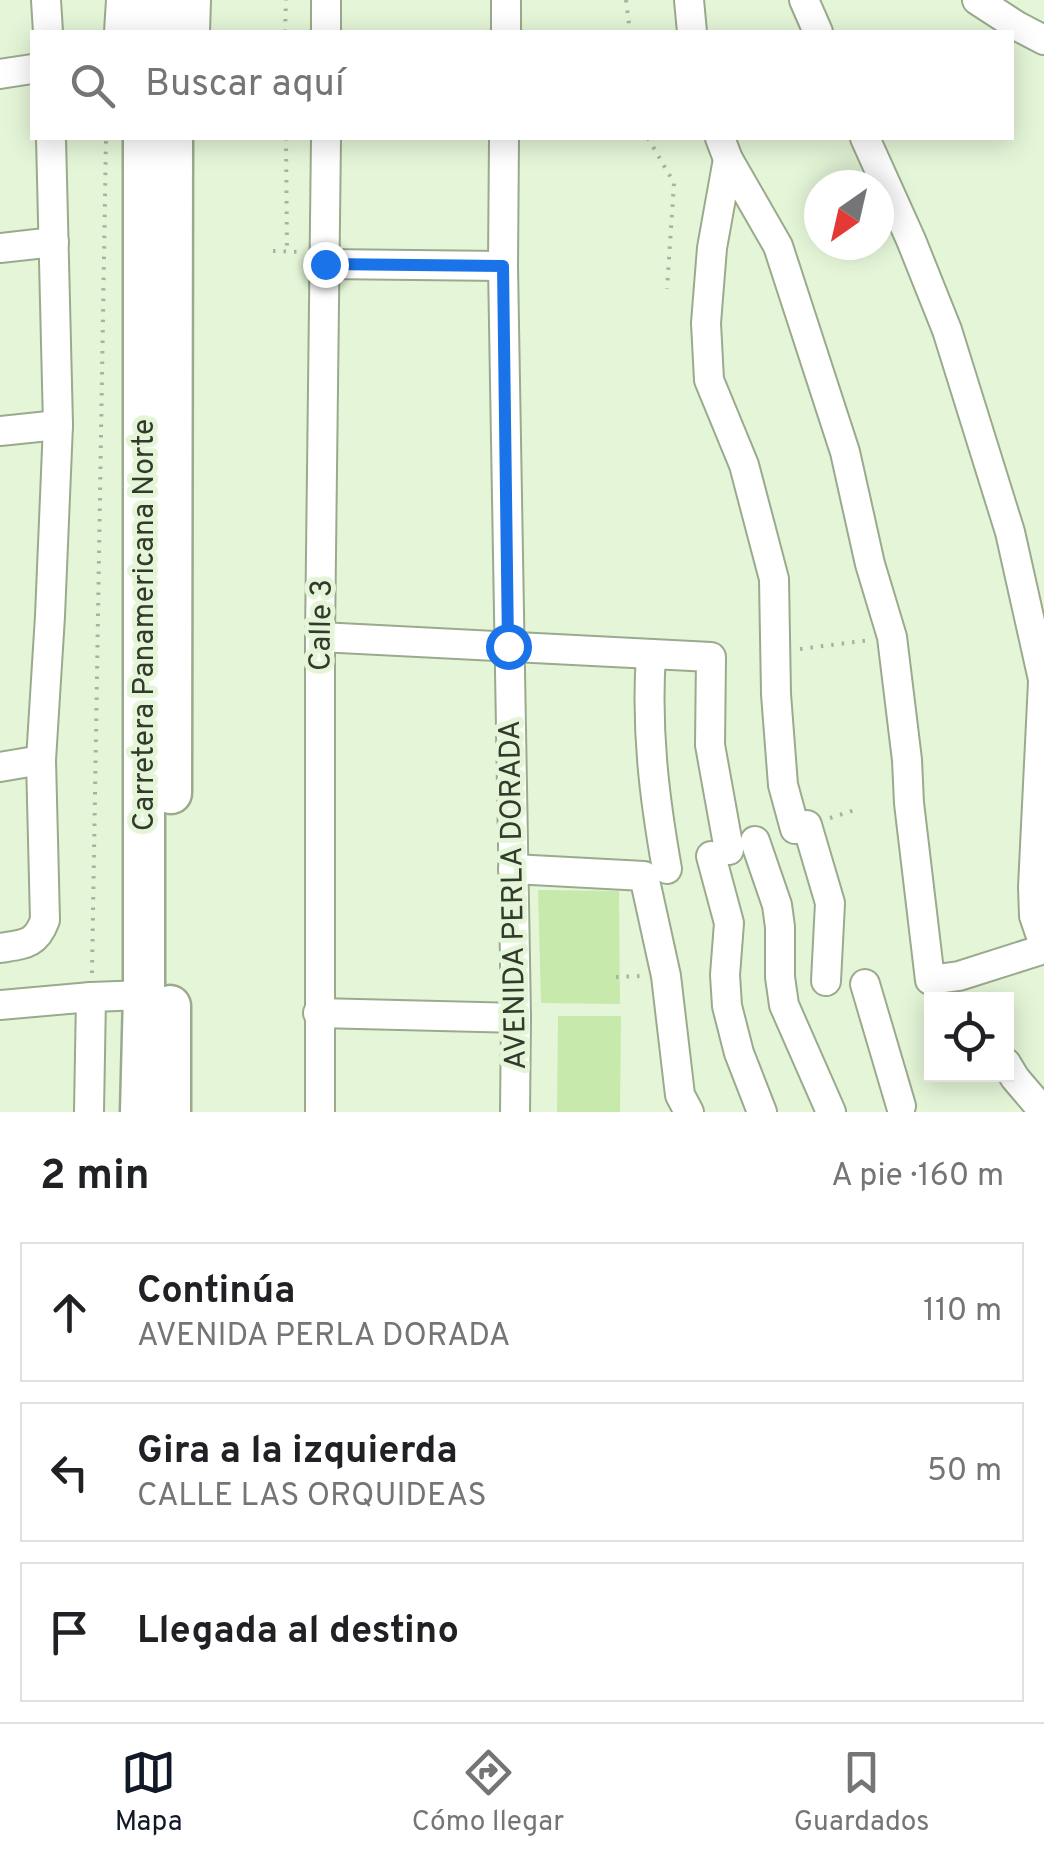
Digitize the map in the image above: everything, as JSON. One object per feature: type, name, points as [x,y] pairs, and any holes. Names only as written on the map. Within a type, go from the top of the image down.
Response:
[{"type":"highway","points":[[144,0],[144,30]]},
{"type":"highway","points":[[172,0],[172,30]]},
{"type":"highway","name":"Carretera Panamericana Norte","points":[[141,1112],[158,143]]},
{"type":"highway","name":"Carretera Panamericana Norte","points":[[158,143],[170,1112]]},
{"type":"street","points":[[46,0],[48,30]]},
{"type":"street","points":[[119,30],[120,0]]},
{"type":"street","points":[[195,30],[196,0]]},
{"type":"street","points":[[326,0],[326,30]]},
{"type":"street","points":[[506,0],[506,30]]},
{"type":"street","points":[[689,0],[692,30]]},
{"type":"street","points":[[804,0],[817,30]]},
{"type":"street","points":[[977,0],[1044,40]]},
{"type":"street","points":[[0,74],[30,69]]},
{"type":"street","points":[[0,948],[29,943],[40,933],[45,920],[42,760],[58,424],[51,140]]},
{"type":"street","name":"Calle 3","points":[[320,1112],[326,140]]},
{"type":"street","name":"AVENIDA PERLA DORADA","points":[[504,140],[515,1112]]},
{"type":"street","points":[[724,148],[778,246],[845,452],[870,564],[892,637],[930,980],[959,976],[1044,947],[1034,916],[1033,886],[1044,683],[1010,532],[947,330],[867,140]]},
{"type":"street","points":[[724,148],[706,323],[709,380],[744,465],[774,579],[774,652],[784,785],[830,902],[826,980]]},
{"type":"street","points":[[0,248],[54,242]]},
{"type":"street","points":[[325,264],[503,266]]},
{"type":"street","points":[[0,430],[58,424]]},
{"type":"street","points":[[320,637],[710,658],[710,745],[732,849],[725,975],[728,1006],[739,1053],[762,1112]]},
{"type":"street","points":[[651,654],[648,705],[655,799],[666,869]]},
{"type":"street","points":[[0,767],[42,760]]},
{"type":"street","points":[[732,849],[777,904],[784,1005],[831,1112]]},
{"type":"street","points":[[512,869],[644,876],[666,976],[680,1094],[689,1112]]},
{"type":"street","points":[[864,984],[900,1106]]},
{"type":"street","points":[[0,1005],[144,995]]},
{"type":"street","points":[[89,1112],[91,997]]},
{"type":"street","points":[[318,1013],[516,1018]]},
{"type":"street","points":[[1014,1076],[1044,1112]]},
{"type":"path","points":[[286,0],[286,30]]},
{"type":"path","points":[[626,0],[630,30]]},
{"type":"path","points":[[91,997],[106,140]]},
{"type":"path","points":[[286,140],[288,252]]},
{"type":"path","points":[[649,140],[674,183],[668,289]]},
{"type":"green space","points":[[538,890],[619,891],[620,1004],[541,1003]]},
{"type":"green space","points":[[558,1016],[621,1016],[620,1112],[557,1112]]},
{"type":"route","points":[[325,264],[503,266],[508,646]]}]
